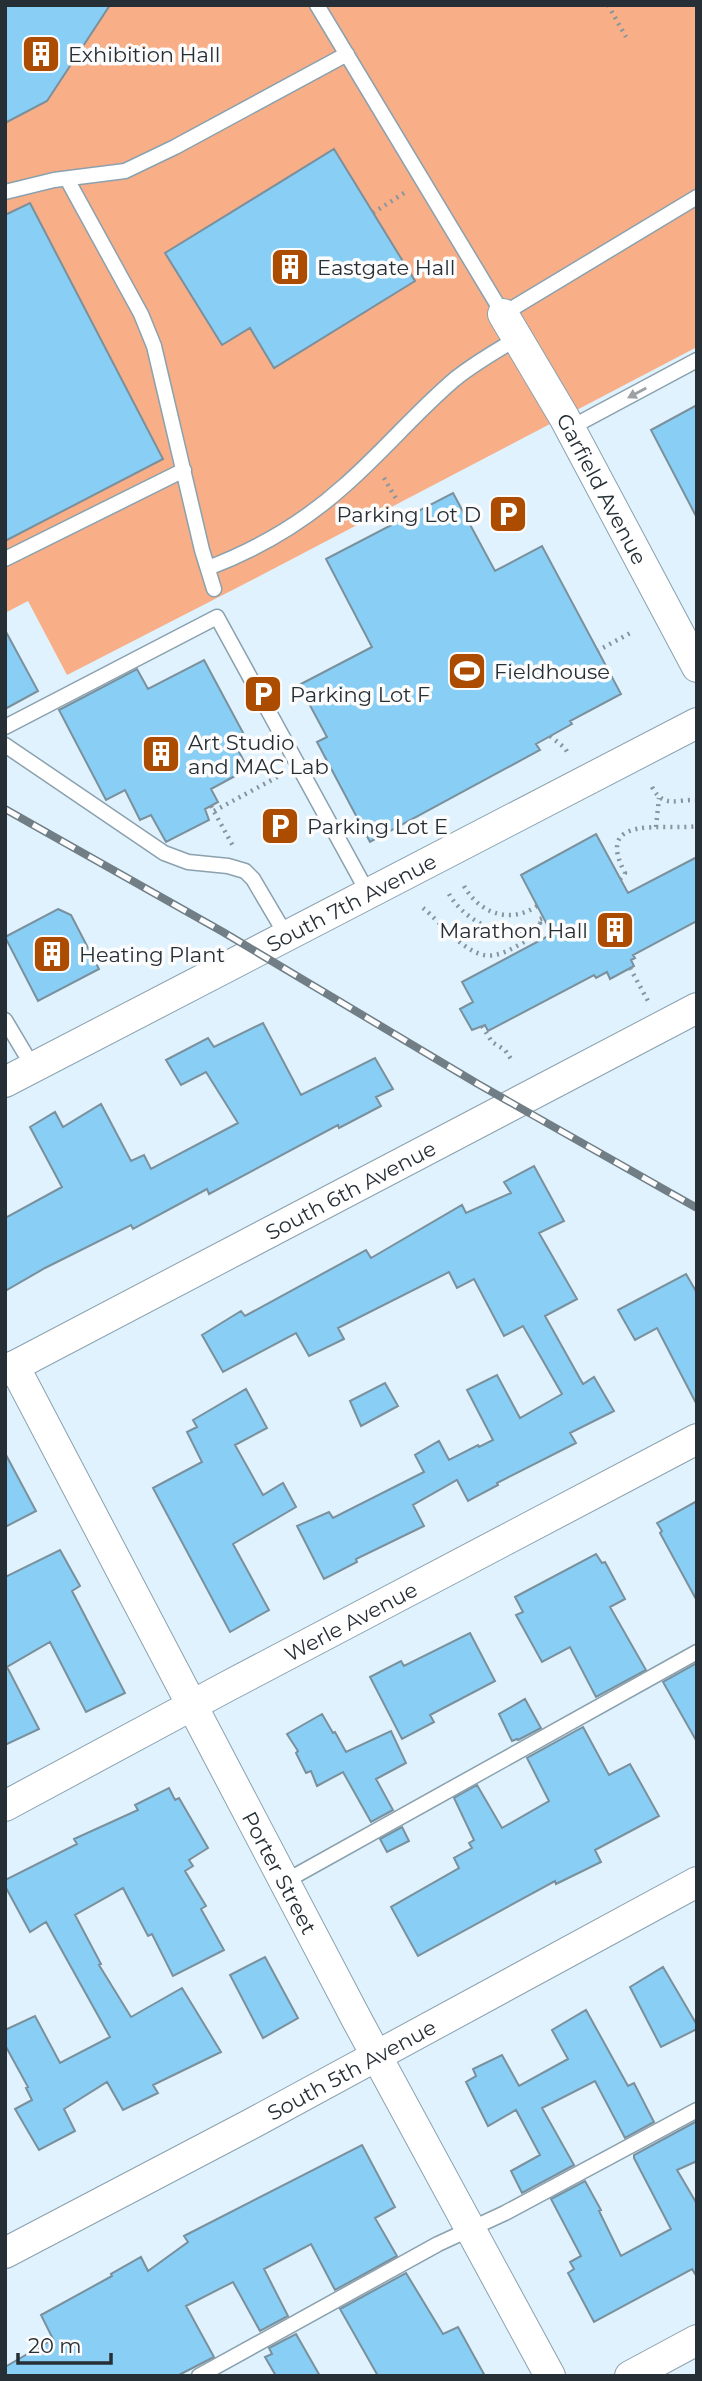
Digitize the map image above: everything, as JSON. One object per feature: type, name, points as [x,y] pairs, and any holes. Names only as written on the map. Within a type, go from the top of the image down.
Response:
[{"type":"street","name":"Garfield Avenue","points":[[511,326],[570,428],[697,667]]},
{"type":"street","name":"South 7th Avenue","points":[[5,1082],[697,723]]},
{"type":"street","name":"South 6th Avenue","points":[[10,1369],[697,1008]]},
{"type":"street","name":"Porter Street","points":[[10,1369],[192,1704],[376,2056],[550,2376]]},
{"type":"street","name":"Werle Avenue","points":[[5,1806],[192,1704],[697,1439]]},
{"type":"street","name":"South 5th Avenue","points":[[5,2253],[251,2124],[697,1882]]},
{"type":"street","points":[[630,2376],[697,2340]]},
{"type":"lane","points":[[317,5],[511,326]]},
{"type":"lane","points":[[5,192],[117,172],[140,164],[346,54]]},
{"type":"lane","points":[[67,179],[150,335],[214,589]]},
{"type":"lane","points":[[208,568],[258,546],[325,502],[376,458],[453,380],[477,363],[511,326],[697,197]]},
{"type":"lane","points":[[570,428],[697,360]]},
{"type":"lane","points":[[5,559],[184,470]]},
{"type":"lane","points":[[5,727],[217,617],[368,892]]},
{"type":"lane","points":[[5,745],[164,853],[188,862],[228,866],[245,872],[253,879],[286,935]]},
{"type":"lane","points":[[5,1020],[33,1067]]},
{"type":"lane","points":[[284,1882],[697,1652]]},
{"type":"lane","points":[[199,2376],[470,2228],[505,2213],[697,2110]]},
{"type":"path","points":[[608,5],[626,37]]},
{"type":"path","points":[[373,213],[405,192]]},
{"type":"path","points":[[379,469],[398,502]]},
{"type":"path","points":[[597,651],[634,631]]},
{"type":"path","points":[[550,736],[565,748],[570,758]]},
{"type":"path","points":[[652,787],[664,801],[697,800]]},
{"type":"path","points":[[235,850],[212,808],[258,788]]},
{"type":"path","points":[[656,827],[656,805],[659,798]]},
{"type":"path","points":[[620,879],[625,873],[617,850],[623,835],[630,829],[697,826]]},
{"type":"path","points":[[464,886],[478,904],[506,916],[520,914],[537,906]]},
{"type":"path","points":[[449,894],[466,915],[497,929],[518,932],[540,923],[538,920],[543,918]]},
{"type":"path","points":[[423,908],[461,943],[486,956],[497,954],[535,936]]},
{"type":"path","points":[[630,968],[650,1007]]},
{"type":"path","points":[[482,1026],[492,1042],[505,1050],[513,1062]]},
{"type":"shaded area","points":[[5,5],[697,5],[697,347],[67,675],[28,601],[5,613]]},
{"type":"building","name":"Exhibition Hall","points":[[5,5],[110,5],[47,101],[5,123]]},
{"type":"building","name":"Eastgate Hall","points":[[334,149],[415,281],[274,368],[250,328],[222,345],[165,253]]},
{"type":"building","points":[[30,203],[163,459],[5,541],[5,215]]},
{"type":"building","points":[[697,405],[697,518],[651,430]]},
{"type":"building","name":"Fieldhouse","points":[[453,493],[495,571],[542,546],[621,694],[570,721],[572,724],[536,744],[540,750],[370,842],[317,742],[327,737],[299,685],[372,647],[326,559]]},
{"type":"building","points":[[5,630],[38,691],[5,709]]},
{"type":"building","name":"Art Studio and MAC Lab","points":[[204,660],[248,742],[237,748],[248,769],[211,789],[218,802],[205,809],[209,820],[166,842],[151,815],[140,820],[125,790],[106,800],[59,710],[137,669],[148,689]]},
{"type":"building","name":"Marathon Hall","points":[[596,834],[628,893],[697,857],[697,921],[633,955],[635,958],[631,960],[634,966],[610,979],[607,972],[596,978],[594,975],[488,1031],[485,1025],[472,1030],[460,1009],[473,1002],[462,982],[552,934],[521,875]]},
{"type":"building","name":"Heating Plant","points":[[58,909],[71,915],[99,969],[38,1001],[5,937]]},
{"type":"building","points":[[263,1023],[301,1095],[375,1058],[393,1089],[376,1097],[381,1106],[339,1128],[338,1125],[209,1194],[207,1189],[133,1229],[131,1225],[5,1291],[5,1218],[62,1187],[30,1127],[55,1112],[63,1127],[101,1104],[131,1161],[144,1155],[151,1169],[238,1123],[206,1072],[181,1085],[166,1060],[208,1038],[214,1047]]},
{"type":"building","points":[[534,1166],[564,1221],[539,1233],[577,1299],[545,1316],[583,1384],[594,1377],[614,1411],[570,1433],[576,1443],[497,1483],[498,1485],[468,1501],[457,1480],[413,1505],[424,1526],[356,1559],[357,1562],[324,1579],[297,1526],[329,1512],[333,1518],[424,1472],[415,1455],[439,1441],[449,1460],[493,1440],[467,1390],[497,1375],[520,1418],[562,1394],[523,1326],[504,1336],[474,1279],[457,1288],[449,1272],[338,1328],[344,1339],[309,1356],[296,1333],[223,1372],[202,1335],[241,1311],[245,1316],[366,1250],[371,1258],[462,1205],[466,1213],[511,1193],[504,1182]]},
{"type":"building","points":[[686,1274],[697,1293],[697,1405],[657,1328],[635,1340],[618,1310]]},
{"type":"building","points":[[385,1383],[398,1406],[361,1426],[350,1401]]},
{"type":"building","points":[[246,1389],[267,1428],[235,1445],[263,1495],[283,1483],[296,1507],[233,1544],[269,1610],[230,1632],[153,1488],[202,1462],[187,1432],[197,1427],[193,1420]]},
{"type":"building","points":[[5,1453],[36,1511],[5,1527]]},
{"type":"building","points":[[697,1501],[697,1601],[657,1523]]},
{"type":"building","points":[[60,1550],[80,1586],[72,1591],[125,1693],[86,1712],[50,1642],[7,1667],[39,1729],[5,1745],[5,1577]]},
{"type":"building","points":[[596,1554],[602,1563],[605,1562],[625,1599],[610,1607],[646,1670],[596,1697],[570,1647],[542,1662],[516,1615],[523,1612],[515,1597]]},
{"type":"building","points":[[470,1633],[495,1681],[430,1715],[434,1722],[402,1739],[370,1677],[401,1661],[404,1666]]},
{"type":"building","points":[[697,1663],[697,1742],[663,1682]]},
{"type":"building","points":[[525,1699],[541,1728],[512,1741],[499,1714]]},
{"type":"building","points":[[322,1714],[346,1752],[391,1731],[406,1763],[376,1779],[393,1810],[371,1822],[343,1772],[317,1786],[311,1771],[306,1773],[296,1753],[298,1751],[287,1734]]},
{"type":"building","points":[[583,1727],[609,1775],[630,1764],[659,1816],[595,1850],[601,1862],[556,1884],[555,1881],[418,1956],[391,1907],[459,1868],[454,1858],[472,1848],[469,1843],[474,1840],[454,1798],[477,1785],[502,1828],[549,1801],[527,1758]]},
{"type":"building","points":[[169,1788],[175,1800],[179,1798],[208,1848],[189,1860],[193,1866],[185,1871],[206,1906],[201,1909],[224,1950],[173,1976],[152,1934],[148,1936],[123,1888],[75,1915],[101,1964],[99,1965],[131,2017],[182,1988],[221,2052],[153,2085],[158,2093],[123,2110],[107,2082],[64,2109],[75,2131],[39,2150],[15,2109],[32,2100],[26,2088],[28,2087],[5,2045],[5,2030],[35,2016],[60,2063],[110,2037],[46,1922],[30,1932],[5,1886],[5,1880],[77,1844],[74,1839],[138,1810],[135,1805]]},
{"type":"building","points":[[402,1827],[409,1841],[387,1852],[380,1839]]},
{"type":"building","points":[[265,1957],[298,2018],[263,2038],[230,1975]]},
{"type":"building","points":[[663,1967],[697,2029],[661,2047],[630,1987]]},
{"type":"building","points":[[586,2010],[628,2086],[634,2083],[654,2122],[625,2138],[595,2081],[542,2108],[574,2165],[522,2193],[511,2171],[540,2155],[516,2110],[488,2126],[466,2082],[476,2076],[473,2069],[502,2055],[519,2086],[568,2059],[552,2030]]},
{"type":"building","points":[[697,2121],[697,2161],[677,2170],[697,2204],[697,2277],[692,2269],[594,2322],[568,2273],[574,2269],[570,2262],[581,2256],[551,2199],[585,2181],[621,2256],[671,2229],[634,2155]]},
{"type":"building","points":[[362,2145],[395,2207],[375,2218],[397,2256],[335,2290],[311,2244],[264,2269],[288,2316],[260,2331],[233,2282],[186,2306],[214,2357],[177,2376],[5,2376],[5,2367],[53,2339],[41,2315],[141,2257],[148,2271],[188,2242],[184,2236]]},
{"type":"building","points":[[406,2273],[443,2334],[458,2327],[485,2376],[378,2376],[340,2309]]},
{"type":"building","points":[[296,2334],[320,2376],[276,2376],[265,2357],[272,2354],[269,2348]]},
{"type":"railway","points":[[5,809],[223,932],[478,1084],[697,1208]]},
{"type":"place","name":"Exhibition Hall","points":[[41,54]]},
{"type":"place","name":"Eastgate Hall","points":[[290,267]]},
{"type":"place","name":"Parking Lot D","points":[[508,514]]},
{"type":"place","name":"Fieldhouse","points":[[467,671]]},
{"type":"place","name":"Parking Lot F","points":[[263,694]]},
{"type":"place","name":"Art Studio and MAC Lab","points":[[161,754]]},
{"type":"place","name":"Parking Lot E","points":[[280,826]]},
{"type":"place","name":"Marathon Hall","points":[[615,930]]},
{"type":"place","name":"Heating Plant","points":[[52,954]]}]
